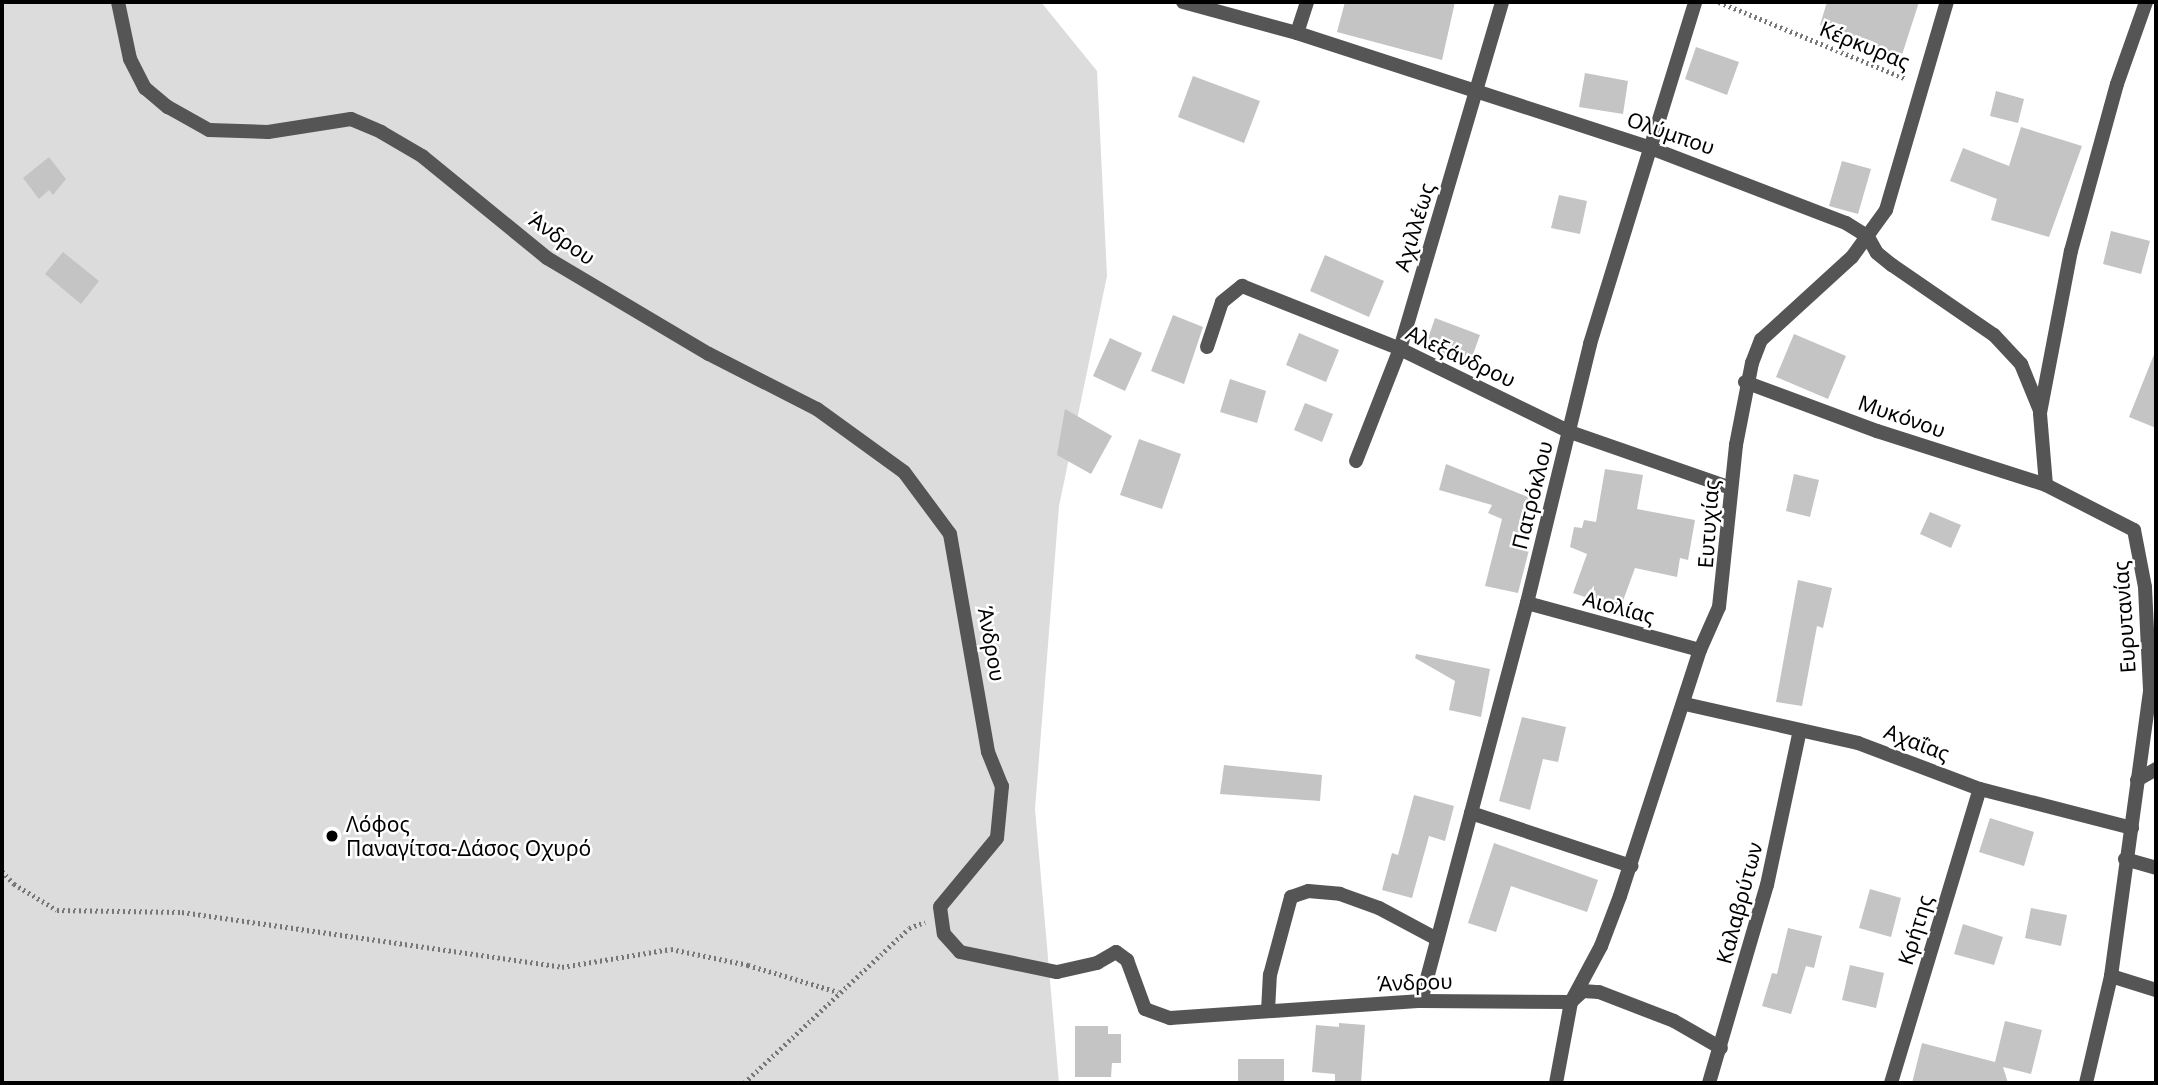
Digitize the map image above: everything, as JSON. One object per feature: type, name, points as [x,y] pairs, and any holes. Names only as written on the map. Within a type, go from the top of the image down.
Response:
[{"type":"street","name":"Άνδρου","points":[[118,2],[130,59],[145,88],[168,107],[209,130],[268,132],[351,119],[381,132],[422,156],[547,258],[709,354],[817,409],[904,472],[950,534],[988,752],[1002,786],[997,838],[940,907],[949,942],[977,958],[1058,972],[1097,963],[1111,952],[1121,954],[1138,997],[1155,1016],[1421,1001],[1571,1002],[1583,991],[1614,994],[1721,1048]]},
{"type":"street","name":"Ολύμπου","points":[[1182,2],[1297,33],[1648,147],[1753,183],[1868,237],[1877,253],[1994,335],[2021,364],[2040,413]]},
{"type":"street","points":[[1297,33],[1307,2]]},
{"type":"street","name":"Αχιλλέως","points":[[1356,461],[1400,349],[1502,2]]},
{"type":"street","name":"Πατρόκλου","points":[[1421,1001],[1527,603],[1590,344],[1648,147],[1695,2]]},
{"type":"street","name":"Ευτυχίας","points":[[1556,1083],[1571,1002],[1601,946],[1631,866],[1685,704],[1700,650],[1725,583],[1731,488],[1745,382],[1761,340],[1868,237],[1886,210],[1947,2]]},
{"type":"street","points":[[2046,485],[2040,413],[2071,251],[2117,83],[2147,2]]},
{"type":"street","name":"Αλεξάνδρου","points":[[1207,347],[1223,302],[1242,286],[1400,349],[1570,432],[1731,488]]},
{"type":"street","name":"Μυκόνου","points":[[1745,382],[1877,431],[2046,485]]},
{"type":"street","name":"Ευρυτανίας","points":[[2046,485],[2134,530],[2141,552],[2146,606],[2150,690],[2110,976],[2086,1083]]},
{"type":"street","points":[[2146,606],[2156,585]]},
{"type":"street","name":"Αιολίας","points":[[1527,603],[1700,650]]},
{"type":"street","name":"Αχαΐας","points":[[1685,704],[1879,750],[1980,789],[2132,828]]},
{"type":"street","name":"Καλαβρύτων","points":[[1709,1083],[1767,885],[1800,730]]},
{"type":"street","points":[[2137,780],[2156,769]]},
{"type":"street","name":"Κρήτης","points":[[1891,1083],[1980,789]]},
{"type":"street","points":[[1471,813],[1631,866]]},
{"type":"street","points":[[2125,859],[2156,868]]},
{"type":"street","points":[[1268,1011],[1272,964],[1291,897],[1308,891],[1340,894],[1379,908],[1437,939]]},
{"type":"street","points":[[2110,976],[2156,990]]},
{"type":"path","name":"Κέρκυρας","points":[[1719,2],[1921,85]]},
{"type":"path","points":[[2,871],[13,884],[57,910],[182,912],[562,967],[671,949],[748,965],[838,992]]},
{"type":"path","points":[[744,1083],[909,928],[922,925],[940,907]]},
{"type":"shaded area","points":[[2,2],[1041,2],[1097,71],[1107,276],[1059,506],[1035,809],[1059,1083],[2,1083]]},
{"type":"building","points":[[1345,2],[1455,2],[1442,60],[1337,32]]},
{"type":"building","points":[[1827,2],[1919,2],[1901,58],[1872,48],[1874,42],[1820,25]]},
{"type":"building","points":[[1696,47],[1739,62],[1727,95],[1685,79]]},
{"type":"building","points":[[1585,73],[1628,81],[1623,114],[1579,107]]},
{"type":"building","points":[[1193,76],[1260,101],[1244,143],[1178,117]]},
{"type":"building","points":[[1996,91],[2024,99],[2018,123],[1990,116]]},
{"type":"building","points":[[2021,127],[2082,146],[2049,237],[1991,220],[1997,199],[1950,181],[1963,148],[2009,166]]},
{"type":"building","points":[[49,157],[66,179],[53,195],[49,190],[39,199],[23,178]]},
{"type":"building","points":[[1842,161],[1871,169],[1858,214],[1829,206]]},
{"type":"building","points":[[1559,195],[1587,201],[1580,234],[1551,228]]},
{"type":"building","points":[[2111,231],[2150,241],[2141,274],[2103,264]]},
{"type":"building","points":[[63,252],[99,281],[81,304],[45,274]]},
{"type":"building","points":[[1325,255],[1384,281],[1369,317],[1310,291]]},
{"type":"building","points":[[1173,315],[1203,327],[1184,384],[1151,371]]},
{"type":"building","points":[[1435,318],[1480,335],[1468,368],[1424,350]]},
{"type":"building","points":[[1299,333],[1339,350],[1326,382],[1286,365]]},
{"type":"building","points":[[1794,334],[1846,356],[1828,399],[1776,377]]},
{"type":"building","points":[[1110,338],[1142,353],[1125,391],[1093,376]]},
{"type":"building","points":[[2156,352],[2156,428],[2129,417]]},
{"type":"building","points":[[1230,379],[1266,391],[1257,423],[1220,412]]},
{"type":"building","points":[[1305,403],[1333,414],[1322,442],[1294,430]]},
{"type":"building","points":[[1065,409],[1112,436],[1091,474],[1057,455]]},
{"type":"building","points":[[1139,439],[1181,454],[1162,509],[1120,495]]},
{"type":"building","points":[[1446,464],[1533,499],[1516,542],[1530,546],[1518,593],[1485,586],[1502,519],[1488,513],[1492,505],[1439,490]]},
{"type":"building","points":[[1605,469],[1643,475],[1637,509],[1695,520],[1688,560],[1680,558],[1677,577],[1635,568],[1620,609],[1573,593],[1587,554],[1570,547],[1574,527],[1582,528],[1584,520],[1596,522]]},
{"type":"building","points":[[1794,474],[1819,480],[1810,517],[1786,511]]},
{"type":"building","points":[[1930,512],[1961,525],[1951,548],[1920,534]]},
{"type":"building","points":[[1798,580],[1832,588],[1823,628],[1817,626],[1802,706],[1776,702]]},
{"type":"building","points":[[1416,654],[1490,669],[1481,717],[1449,710],[1455,681],[1415,658]]},
{"type":"building","points":[[1522,717],[1566,727],[1558,762],[1543,759],[1530,810],[1499,801]]},
{"type":"building","points":[[1224,765],[1322,775],[1320,801],[1220,794]]},
{"type":"building","points":[[1414,795],[1454,806],[1445,841],[1429,836],[1412,898],[1382,890],[1392,853],[1398,855]]},
{"type":"building","points":[[1990,818],[2034,832],[2024,866],[1979,852]]},
{"type":"building","points":[[1494,843],[1598,880],[1587,912],[1511,886],[1496,932],[1468,923]]},
{"type":"building","points":[[1870,889],[1901,898],[1891,937],[1859,928]]},
{"type":"building","points":[[2031,908],[2067,915],[2061,946],[2025,938]]},
{"type":"building","points":[[1963,924],[2003,937],[1994,965],[1954,954]]},
{"type":"building","points":[[1788,928],[1822,936],[1814,968],[1806,966],[1791,1014],[1762,1006],[1772,973],[1777,974]]},
{"type":"building","points":[[1850,965],[1884,973],[1876,1008],[1842,1000]]},
{"type":"building","points":[[2005,1021],[2042,1030],[2031,1074],[2003,1067],[2008,1083],[1912,1083],[1922,1043],[1995,1062]]},
{"type":"building","points":[[1339,1023],[1365,1025],[1361,1083],[1335,1082],[1335,1074],[1312,1072],[1316,1025],[1339,1027]]},
{"type":"building","points":[[1075,1026],[1108,1026],[1108,1034],[1121,1034],[1121,1063],[1112,1063],[1111,1077],[1075,1077]]},
{"type":"building","points":[[1238,1059],[1284,1059],[1284,1083],[1238,1083]]},
{"type":"place","name":"Λόφος Παναγίτσα-Δάσος Οχυρό","points":[[332,836]]}]
